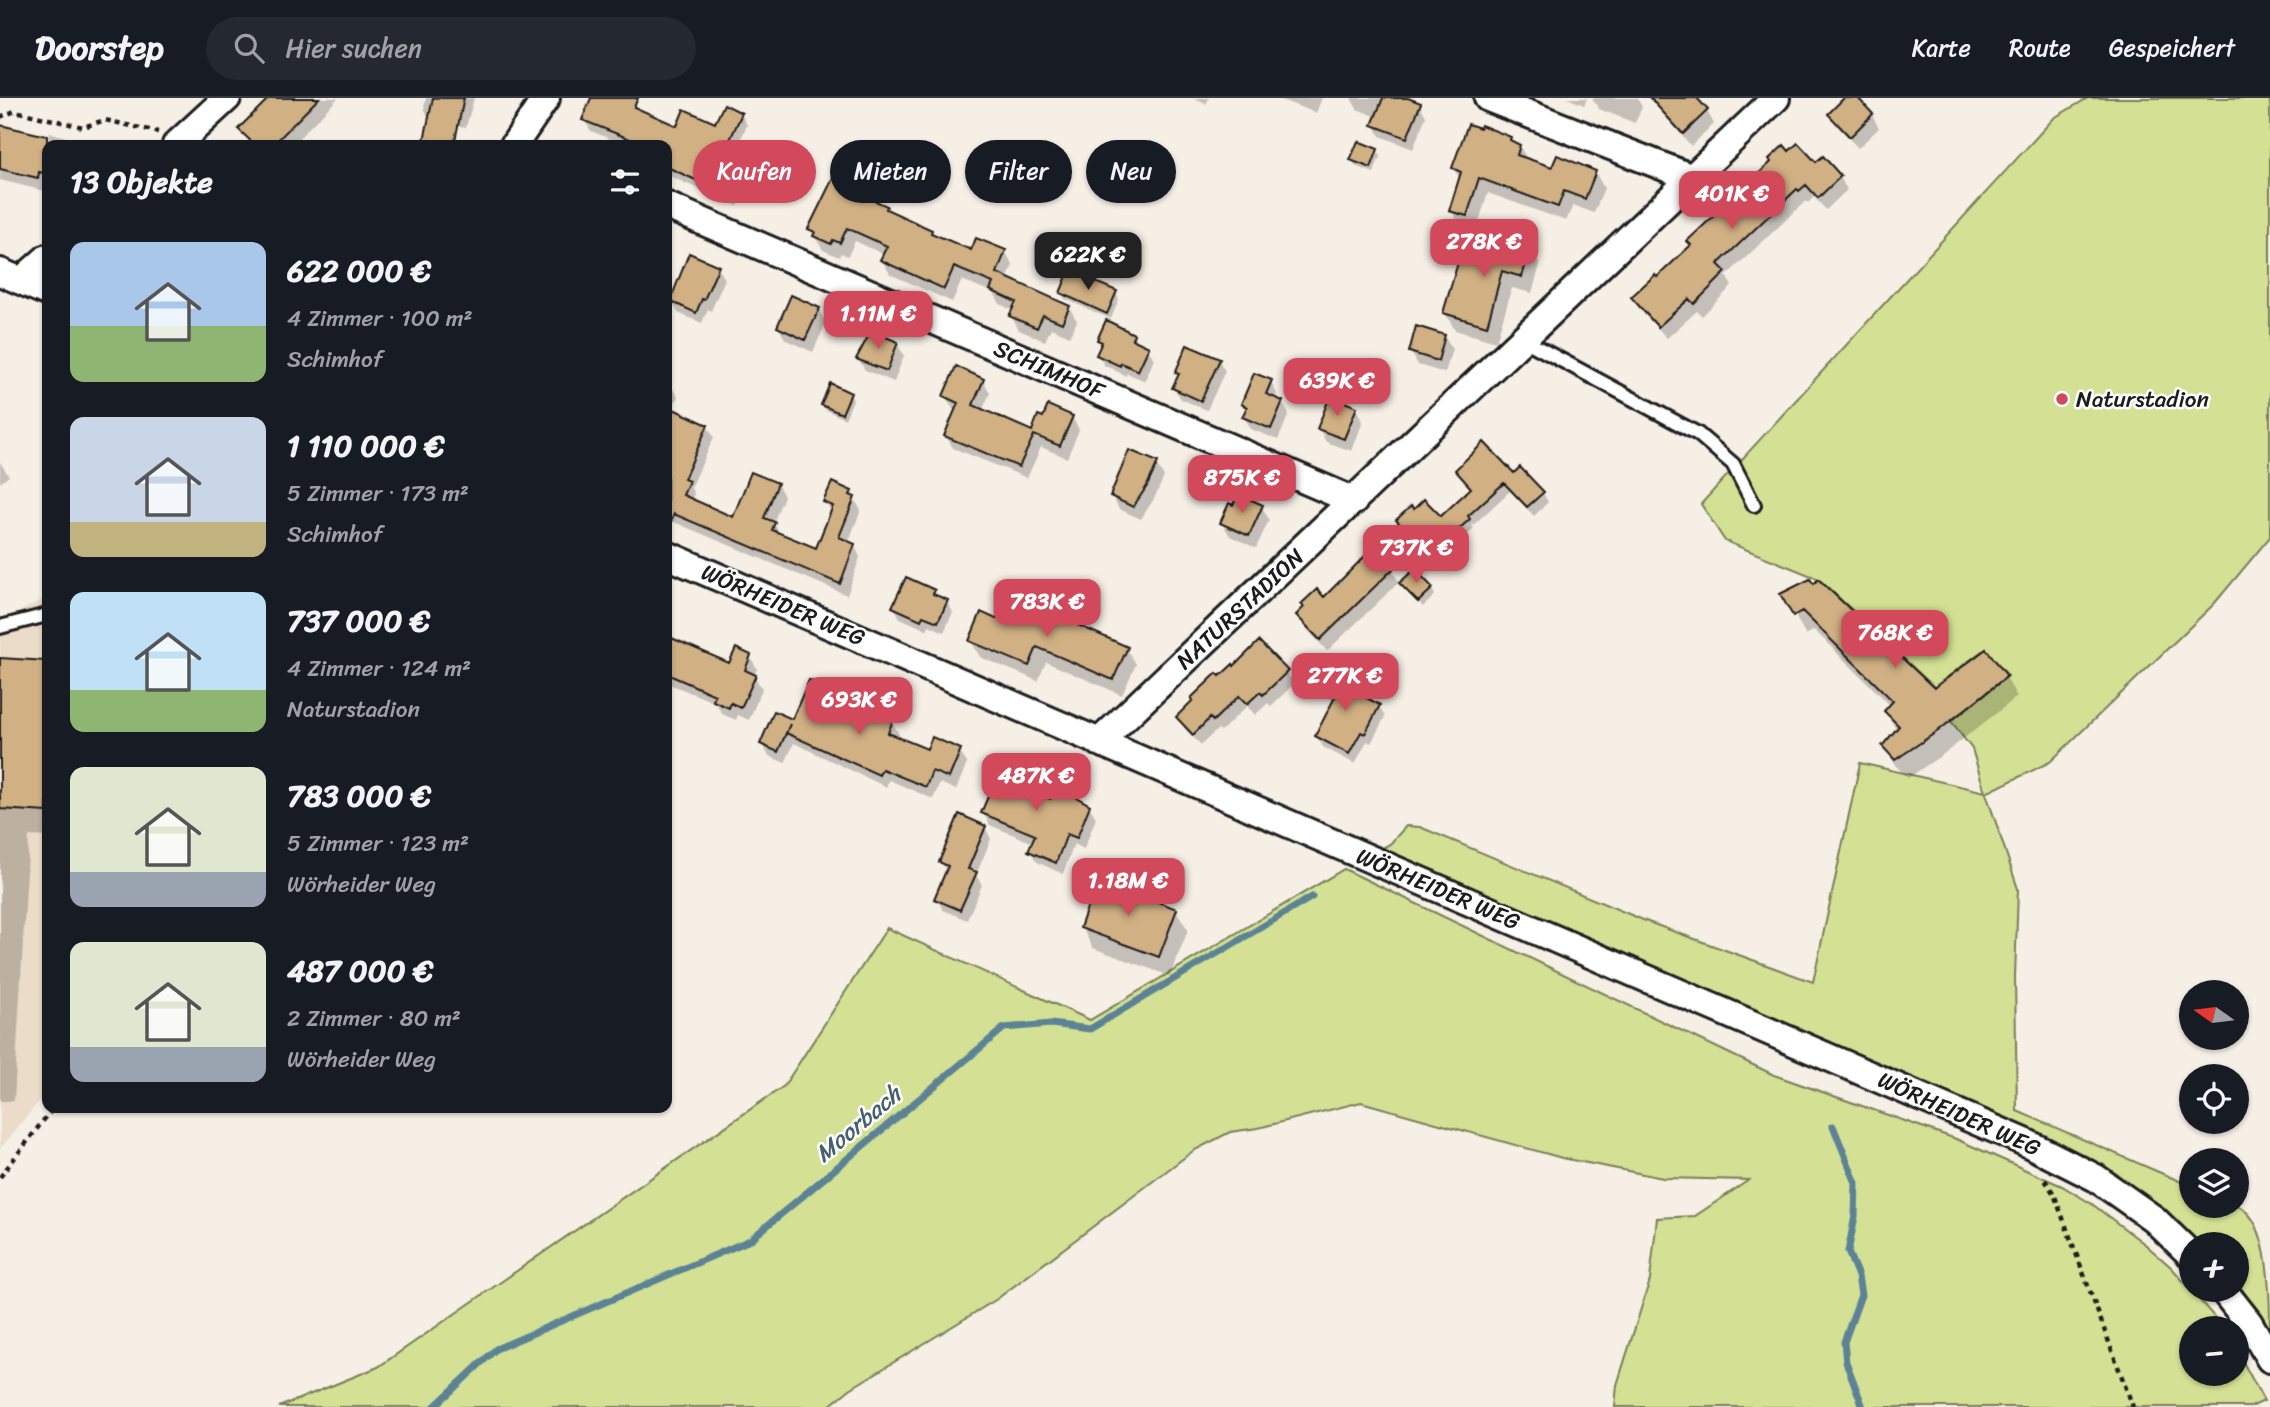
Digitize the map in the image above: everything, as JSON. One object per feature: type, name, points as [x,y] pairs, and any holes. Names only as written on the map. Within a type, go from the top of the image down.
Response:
[{"type":"street","points":[[181,140],[227,98]]},
{"type":"street","points":[[520,140],[546,98]]},
{"type":"street","points":[[1488,98],[1690,177]]},
{"type":"street","name":"NATURSTADION","points":[[1099,742],[1776,98]]},
{"type":"street","name":"SCHIMHOF","points":[[672,208],[1354,501]]},
{"type":"street","points":[[11,276],[42,260]]},
{"type":"street","points":[[11,276],[42,290]]},
{"type":"street","name":"WÖRHEIDER WEG","points":[[672,557],[2027,1143],[2096,1178],[2154,1219],[2179,1243]]},
{"type":"street","points":[[2233,1302],[2249,1322],[2270,1359]]},
{"type":"lane","points":[[1522,339],[1698,434],[1733,464],[1754,506]]},
{"type":"lane","points":[[0,627],[42,616]]},
{"type":"path","points":[[0,117],[15,111],[83,127],[105,120],[170,135],[174,140]]},
{"type":"path","points":[[0,1177],[49,1113]]},
{"type":"path","points":[[2041,1175],[2054,1194],[2133,1407]]},
{"type":"shaded area","points":[[42,600],[42,1098],[0,1149],[0,622]]},
{"type":"green space","points":[[2088,98],[2270,98],[2270,537],[2214,604],[2050,762],[1986,793],[2018,889],[2015,977],[2017,1111],[2179,1181],[2179,1218],[2249,1218],[2249,1215],[2263,1245],[2270,1300],[2270,1330],[2249,1300],[2249,1232],[2187,1232],[2163,1211],[2099,1168],[1803,1031],[1377,851],[1390,844],[1406,826],[1420,827],[1648,922],[1813,982],[1860,763],[1985,792],[1972,749],[1951,721],[2008,676],[1988,651],[1982,651],[1934,687],[1819,579],[1725,541],[1701,504],[2054,118]]},
{"type":"green space","points":[[1344,869],[1774,1075],[1956,1139],[2062,1186],[2092,1204],[2172,1268],[2179,1276],[2179,1302],[2201,1302],[2213,1316],[2179,1316],[2179,1386],[2249,1386],[2249,1373],[2264,1401],[2251,1407],[1615,1407],[1617,1385],[1650,1280],[1657,1218],[1695,1216],[1749,1180],[1663,1178],[1562,1158],[1361,1102],[1258,1128],[1230,1132],[1193,1151],[997,1299],[850,1389],[828,1407],[279,1407],[378,1367],[784,1086],[887,928],[1090,1020]]},
{"type":"building","points":[[269,98],[319,98],[278,140],[250,140],[238,129]]},
{"type":"building","points":[[433,98],[464,98],[455,140],[424,140]]},
{"type":"building","points":[[591,98],[638,98],[634,107],[677,126],[684,109],[715,123],[724,104],[742,113],[730,140],[693,140],[693,179],[672,169],[672,140],[632,140],[582,120]]},
{"type":"building","points":[[1383,98],[1408,98],[1421,103],[1407,138],[1372,125]]},
{"type":"building","points":[[1650,98],[1697,98],[1708,110],[1683,134]]},
{"type":"building","points":[[1844,98],[1858,98],[1873,114],[1850,137],[1828,114]]},
{"type":"building","points":[[1468,124],[1480,128],[1481,125],[1511,137],[1510,140],[1520,145],[1517,155],[1552,167],[1557,155],[1596,171],[1585,199],[1564,191],[1558,207],[1479,178],[1467,216],[1449,211],[1461,172],[1452,168]]},
{"type":"building","points":[[0,125],[47,136],[47,140],[42,140],[42,173],[39,172],[38,178],[0,169]]},
{"type":"building","points":[[1358,141],[1378,149],[1371,168],[1350,160]]},
{"type":"building","points":[[1798,143],[1816,162],[1823,156],[1841,176],[1818,198],[1806,185],[1799,191],[1797,189],[1718,264],[1726,272],[1694,304],[1689,299],[1658,327],[1631,297],[1691,245],[1687,241],[1771,162],[1769,159],[1784,145],[1789,151]]},
{"type":"building","points":[[830,184],[830,203],[880,203],[887,206],[886,209],[932,230],[931,233],[971,250],[976,238],[1006,250],[997,273],[1070,306],[1062,323],[1043,315],[1037,328],[1009,316],[1016,302],[990,290],[993,283],[954,267],[944,289],[880,260],[887,246],[847,228],[840,243],[833,240],[831,244],[813,236],[815,232],[808,229]]},
{"type":"building","points":[[1486,233],[1531,246],[1522,277],[1502,271],[1487,326],[1443,313],[1459,259],[1477,264]]},
{"type":"building","points":[[689,253],[719,266],[696,313],[672,302]]},
{"type":"building","points":[[1069,271],[1117,291],[1107,314],[1060,293]]},
{"type":"building","points":[[791,295],[820,308],[805,340],[777,327]]},
{"type":"building","points":[[1106,320],[1134,334],[1132,339],[1149,347],[1138,371],[1096,355],[1102,342],[1097,340]]},
{"type":"building","points":[[1416,326],[1445,335],[1438,361],[1409,352]]},
{"type":"building","points":[[871,331],[898,342],[887,371],[856,359]]},
{"type":"building","points":[[1187,345],[1220,359],[1201,401],[1172,388],[1179,374],[1175,373]]},
{"type":"building","points":[[956,366],[984,379],[973,405],[1032,431],[1038,415],[1043,417],[1048,405],[1073,416],[1060,446],[1034,435],[1019,467],[944,436],[958,403],[943,396]]},
{"type":"building","points":[[1254,373],[1272,380],[1266,394],[1283,401],[1271,429],[1242,417],[1247,407],[1241,404]]},
{"type":"building","points":[[830,383],[851,393],[842,414],[821,405]]},
{"type":"building","points":[[1330,396],[1357,407],[1344,439],[1317,429]]},
{"type":"building","points":[[672,408],[708,425],[684,479],[689,481],[683,495],[733,517],[751,472],[778,483],[764,518],[775,522],[772,530],[816,548],[833,506],[823,502],[832,482],[852,491],[850,495],[855,497],[839,537],[855,544],[840,584],[674,514],[672,519]]},
{"type":"building","points":[[1484,442],[1514,473],[1520,467],[1544,492],[1527,507],[1504,483],[1430,555],[1396,520],[1411,506],[1414,509],[1424,499],[1441,516],[1471,488],[1455,470]]},
{"type":"building","points":[[1129,450],[1158,462],[1133,507],[1110,496]]},
{"type":"building","points":[[1238,494],[1263,505],[1249,536],[1220,523],[1229,503],[1233,505]]},
{"type":"building","points":[[1373,548],[1393,569],[1320,640],[1296,615],[1304,607],[1301,604],[1317,589],[1324,597]]},
{"type":"building","points":[[1415,569],[1433,588],[1418,602],[1399,583]]},
{"type":"building","points":[[906,577],[935,590],[933,594],[948,600],[938,622],[923,616],[921,620],[892,607]]},
{"type":"building","points":[[1810,579],[1814,584],[1818,579],[1934,688],[1986,649],[2007,676],[1938,731],[1895,760],[1882,746],[1899,726],[1884,711],[1893,701],[1802,611],[1793,616],[1780,594]]},
{"type":"building","points":[[1003,603],[1024,611],[1028,603],[1128,647],[1113,680],[1037,647],[1029,666],[969,641],[981,612],[996,619]]},
{"type":"building","points":[[672,638],[729,663],[736,648],[751,655],[745,670],[756,675],[741,708],[731,703],[729,708],[713,701],[715,695],[672,676]]},
{"type":"building","points":[[1259,641],[1288,671],[1263,695],[1260,692],[1247,704],[1239,696],[1213,721],[1210,718],[1193,735],[1176,717],[1217,673],[1220,676],[1233,664],[1234,666]]},
{"type":"building","points":[[0,658],[42,661],[42,812],[0,809]]},
{"type":"building","points":[[1332,668],[1355,679],[1350,689],[1380,705],[1365,734],[1361,732],[1349,754],[1315,736],[1336,695],[1322,688]]},
{"type":"building","points":[[809,680],[838,693],[837,697],[893,720],[888,733],[927,749],[932,737],[961,749],[949,778],[932,771],[926,787],[882,769],[879,775],[786,733],[778,752],[760,744],[774,711],[792,719]]},
{"type":"building","points":[[1000,768],[1027,779],[1024,787],[1050,799],[1065,791],[1090,805],[1077,838],[1067,834],[1056,863],[1028,851],[1035,835],[981,813]]},
{"type":"building","points":[[959,814],[986,826],[968,869],[977,872],[960,910],[934,899],[948,866],[939,862]]},
{"type":"building","points":[[1097,879],[1177,909],[1159,957],[1080,928]]},
{"type":"waterway","name":"Moorbach","points":[[434,1407],[496,1349],[750,1240],[1004,1028],[1051,1024],[1090,1029],[1312,897]]},
{"type":"waterway","points":[[1833,1126],[1856,1183],[1855,1216],[1848,1252],[1858,1276],[1861,1295],[1844,1342],[1846,1362],[1863,1407]]},
{"type":"place","name":"Naturstadion","points":[[2062,399]]}]
